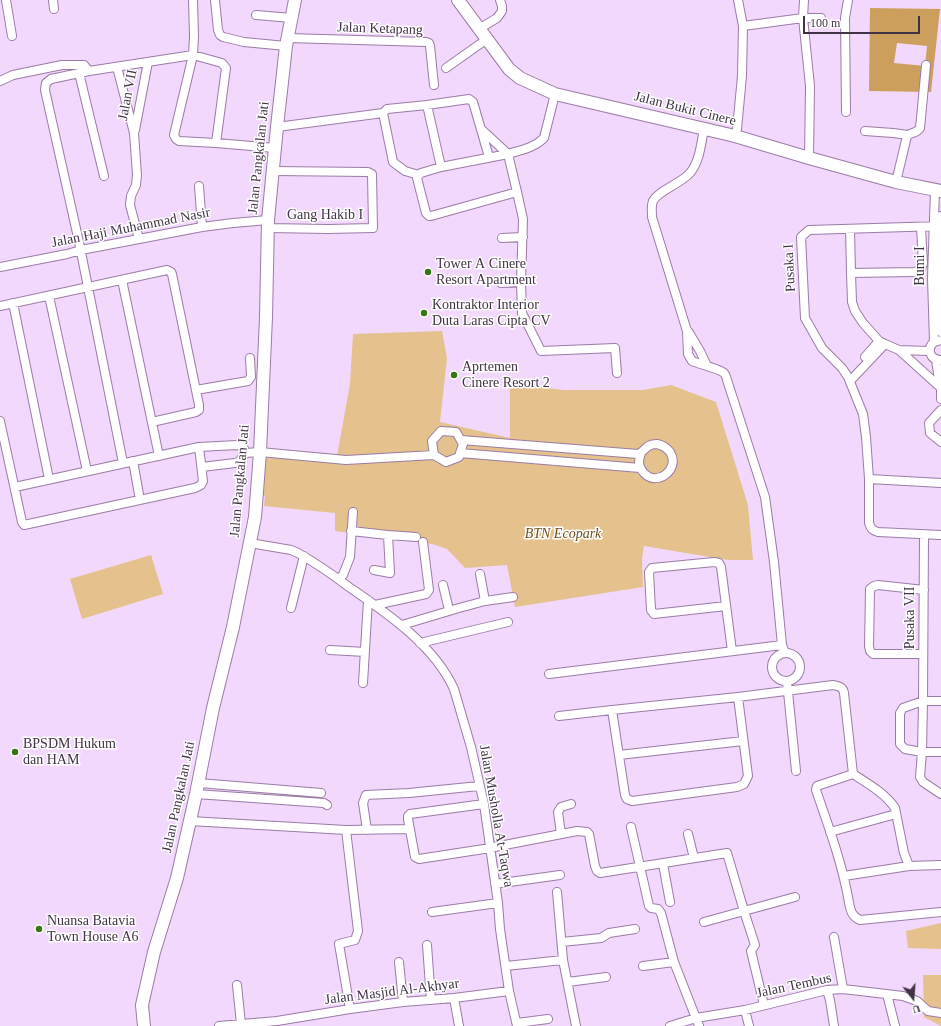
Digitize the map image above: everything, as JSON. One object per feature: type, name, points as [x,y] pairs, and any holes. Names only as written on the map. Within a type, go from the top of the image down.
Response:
[{"type":"main road","name":"Jalan Pangkalan Jati","points":[[144,1026],[142,1005],[154,952],[177,878],[198,789],[213,708],[233,627],[255,517],[260,452],[266,317],[268,224],[287,42],[295,0]]},
{"type":"main road","name":"Jalan Bukit Cinere","points":[[458,0],[509,69],[520,78],[555,94],[704,128],[896,182],[938,190]]},
{"type":"street","points":[[6,0],[12,36]]},
{"type":"street","points":[[53,0],[54,10]]},
{"type":"street","points":[[193,0],[193,55],[174,136],[176,140],[275,148]]},
{"type":"street","name":"Jalan Ketapang","points":[[215,0],[218,30],[223,38],[244,42],[429,43],[434,85]]},
{"type":"street","points":[[446,68],[483,34],[502,11],[500,0]]},
{"type":"street","points":[[735,136],[742,76],[743,26],[738,0]]},
{"type":"street","points":[[804,0],[803,18],[810,86],[809,158]]},
{"type":"street","points":[[846,112],[845,18],[848,0]]},
{"type":"street","points":[[256,15],[292,18]]},
{"type":"street","points":[[743,26],[803,18],[821,18]]},
{"type":"street","points":[[123,464],[81,250],[45,90],[46,83],[51,79],[89,71],[193,55],[222,63],[226,68],[216,143]]},
{"type":"street","name":"Jalan VII","points":[[134,133],[148,62]]},
{"type":"street","points":[[0,81],[13,75],[62,65],[84,65],[89,71]]},
{"type":"street","points":[[866,131],[908,135],[920,128],[926,65]]},
{"type":"street","name":"Jalan VII","points":[[117,67],[134,133],[137,174],[136,184],[131,196],[130,205],[139,239]]},
{"type":"street","points":[[80,73],[104,176]]},
{"type":"street","points":[[517,192],[429,216],[426,213],[417,178],[421,173],[441,167],[508,154],[534,146],[544,138],[555,94]]},
{"type":"street","points":[[277,127],[383,113],[387,110],[469,100],[473,102],[489,157]]},
{"type":"street","points":[[427,105],[441,167]]},
{"type":"street","points":[[383,113],[392,162],[405,171],[419,175]]},
{"type":"street","points":[[704,128],[697,160],[690,172],[684,178],[659,194],[653,202],[652,217],[687,331],[688,354],[692,361],[717,368],[724,373],[765,497],[774,562],[782,645],[785,653]]},
{"type":"street","points":[[481,129],[508,154],[523,219],[521,282],[522,313],[542,351],[615,348],[617,373]]},
{"type":"street","points":[[896,182],[908,135]]},
{"type":"street","name":"Gang Hakib I","points":[[268,224],[328,229],[373,228],[372,174],[368,172],[273,171]]},
{"type":"street","points":[[199,186],[202,226]]},
{"type":"street","name":"Bumi I","points":[[937,341],[932,278],[937,226],[938,190]]},
{"type":"street","name":"Bumi I","points":[[941,216],[937,226],[939,247],[941,332]]},
{"type":"street","name":"Jalan Haji Muhammad Nasir","points":[[0,267],[202,226],[233,222],[268,224]]},
{"type":"street","name":"Pusaka I","points":[[849,379],[842,368],[822,348],[805,318],[801,237],[809,230],[937,226]]},
{"type":"street","points":[[850,273],[919,272],[923,264],[921,227]]},
{"type":"street","points":[[850,229],[850,273],[852,302],[855,311],[863,323],[882,342],[900,350],[941,387]]},
{"type":"street","points":[[502,238],[523,237]]},
{"type":"street","points":[[0,306],[167,270],[171,272],[199,410],[152,422]]},
{"type":"street","points":[[122,280],[160,456]]},
{"type":"street","points":[[501,283],[521,282]]},
{"type":"street","points":[[49,296],[87,471]]},
{"type":"street","points":[[13,303],[49,479]]},
{"type":"street","points":[[937,341],[930,347],[929,351],[933,358],[939,360],[941,400]]},
{"type":"street","points":[[882,342],[849,379],[863,414],[869,479],[870,528],[878,532],[941,535]]},
{"type":"street","points":[[900,350],[929,351]]},
{"type":"street","points":[[196,390],[248,381],[251,377],[250,358]]},
{"type":"street","points":[[941,410],[929,424],[930,433],[941,442]]},
{"type":"street","points":[[0,420],[22,522],[24,525],[196,488],[201,485],[203,481],[199,447]]},
{"type":"street","points":[[245,453],[260,452],[346,460],[434,455],[446,462],[459,457],[463,444],[456,432],[442,431],[432,441],[434,455]]},
{"type":"street","points":[[461,440],[638,454],[641,453]]},
{"type":"street","points":[[492,456],[493,443]]},
{"type":"street","points":[[658,444],[667,448],[673,457],[672,467],[666,475],[656,479],[646,476],[640,468],[638,460],[641,453],[648,446],[658,444]]},
{"type":"street","points":[[15,487],[199,447],[243,446],[245,453],[239,462],[235,464],[202,467]]},
{"type":"street","points":[[460,453],[640,468]]},
{"type":"street","points":[[133,461],[140,500]]},
{"type":"street","points":[[869,479],[941,483]]},
{"type":"street","points":[[338,578],[343,575],[350,557],[353,512]]},
{"type":"street","points":[[351,531],[419,539],[429,590],[426,594],[372,603],[365,652],[363,683]]},
{"type":"street","name":"Pusaka VII","points":[[924,534],[923,701],[920,777],[941,794]]},
{"type":"street","points":[[374,570],[390,573],[388,535]]},
{"type":"street","name":"Jalan Musholla At-Taqwa","points":[[250,543],[291,550],[304,556],[338,578],[402,625],[446,672],[454,689],[471,747],[484,804],[509,992],[517,1025]]},
{"type":"street","points":[[291,608],[304,556]]},
{"type":"street","points":[[726,606],[654,614],[652,610],[649,572],[652,568],[714,562],[719,563],[721,567],[732,651]]},
{"type":"street","points":[[480,574],[484,602]]},
{"type":"street","points":[[443,585],[449,610]]},
{"type":"street","points":[[923,654],[874,654],[870,651],[869,646],[870,589],[878,585],[924,590]]},
{"type":"street","points":[[402,625],[449,610],[513,597]]},
{"type":"street","points":[[420,643],[508,622]]},
{"type":"street","points":[[549,674],[782,645]]},
{"type":"street","points":[[330,650],[365,652]]},
{"type":"street","points":[[785,653],[791,654],[797,658],[800,664],[800,670],[797,676],[787,682],[780,680],[775,676],[772,665],[779,655],[785,653]]},
{"type":"street","points":[[787,682],[796,771]]},
{"type":"street","points":[[559,716],[738,697],[833,685],[844,690],[853,774]]},
{"type":"street","points":[[612,710],[625,796],[627,799],[632,801],[737,787],[744,784],[748,776],[738,697]]},
{"type":"street","points":[[941,701],[923,701],[903,708],[900,713],[900,744],[902,747],[905,749],[922,752],[941,752]]},
{"type":"street","points":[[619,755],[743,741]]},
{"type":"street","points":[[853,774],[818,786],[816,790],[844,876],[851,913],[855,919],[860,920],[941,912]]},
{"type":"street","points":[[853,774],[871,786],[895,808],[904,853],[909,866]]},
{"type":"street","points":[[367,830],[363,803],[366,795],[479,786]]},
{"type":"street","points":[[198,789],[321,793]]},
{"type":"street","points":[[198,789],[324,803],[327,805]]},
{"type":"street","points":[[484,804],[410,814],[408,819],[415,858],[417,859],[490,848],[577,831],[587,832],[589,834],[595,866],[597,871],[600,873],[727,853],[744,911],[756,945],[751,951],[764,1005]]},
{"type":"street","points":[[561,834],[558,812],[561,807],[571,804]]},
{"type":"street","points":[[830,832],[896,814]]},
{"type":"street","points":[[190,821],[346,830],[410,830]]},
{"type":"street","points":[[631,827],[649,906],[651,908],[658,909],[661,913],[674,962],[697,1022]]},
{"type":"street","points":[[346,830],[358,931],[355,940],[338,944],[350,1008]]},
{"type":"street","points":[[688,834],[694,858]]},
{"type":"street","points":[[892,868],[904,853]]},
{"type":"street","points":[[663,864],[670,902]]},
{"type":"street","points":[[844,876],[909,866],[941,865]]},
{"type":"street","points":[[495,884],[560,876]]},
{"type":"street","points":[[557,892],[564,960],[576,1026]]},
{"type":"street","points":[[704,922],[795,897]]},
{"type":"street","points":[[432,912],[498,903]]},
{"type":"street","points":[[562,942],[601,938],[608,933],[635,929]]},
{"type":"street","points":[[834,937],[843,989]]},
{"type":"street","points":[[427,945],[431,1000]]},
{"type":"street","points":[[506,966],[564,960]]},
{"type":"street","points":[[399,962],[403,1002]]},
{"type":"street","points":[[643,966],[674,962]]},
{"type":"street","points":[[568,982],[606,977]]},
{"type":"street","points":[[237,985],[242,1024]]},
{"type":"street","name":"Jalan Tembus","points":[[670,1026],[697,1022],[827,990],[843,989],[903,996],[917,1001],[928,1011],[941,1013]]},
{"type":"street","points":[[827,990],[834,1026]]},
{"type":"street","name":"Jalan Masjid Al-Akhyar","points":[[219,1026],[277,1023],[350,1008],[509,992]]},
{"type":"street","points":[[887,994],[895,1026]]},
{"type":"street","points":[[454,998],[459,1026]]},
{"type":"street","points":[[745,1010],[749,1026]]},
{"type":"street","points":[[517,1025],[548,1020]]},
{"type":"green space","name":"BTN Ecopark","points":[[442,331],[447,358],[440,422],[510,438],[510,384],[564,390],[643,390],[671,385],[716,402],[748,505],[753,560],[728,560],[644,546],[642,559],[643,587],[515,607],[507,565],[465,568],[447,549],[432,544],[335,531],[335,513],[264,506],[265,496],[262,496],[266,456],[337,456],[350,384],[353,334]]},
{"type":"green space","points":[[151,555],[163,594],[82,619],[70,579]]},
{"type":"green space","points":[[941,923],[941,949],[908,948],[906,931]]},
{"type":"green space","points":[[923,975],[941,975],[941,1026],[924,1017]]},
{"type":"shaded area","points":[[870,8],[940,9],[931,92],[869,91]],"holes":[[[897,43],[927,46],[925,66],[894,63]]]},
{"type":"place","name":"Tower A Cinere Resort Apartment","points":[[428,272]]},
{"type":"place","name":"Kontraktor Interior Duta Laras Cipta CV","points":[[424,313]]},
{"type":"place","name":"Aprtemen Cinere Resort 2","points":[[454,375]]},
{"type":"place","name":"BPSDM Hukum dan HAM","points":[[15,752]]},
{"type":"place","name":"Nuansa Batavia Town House A6","points":[[39,929]]}]
